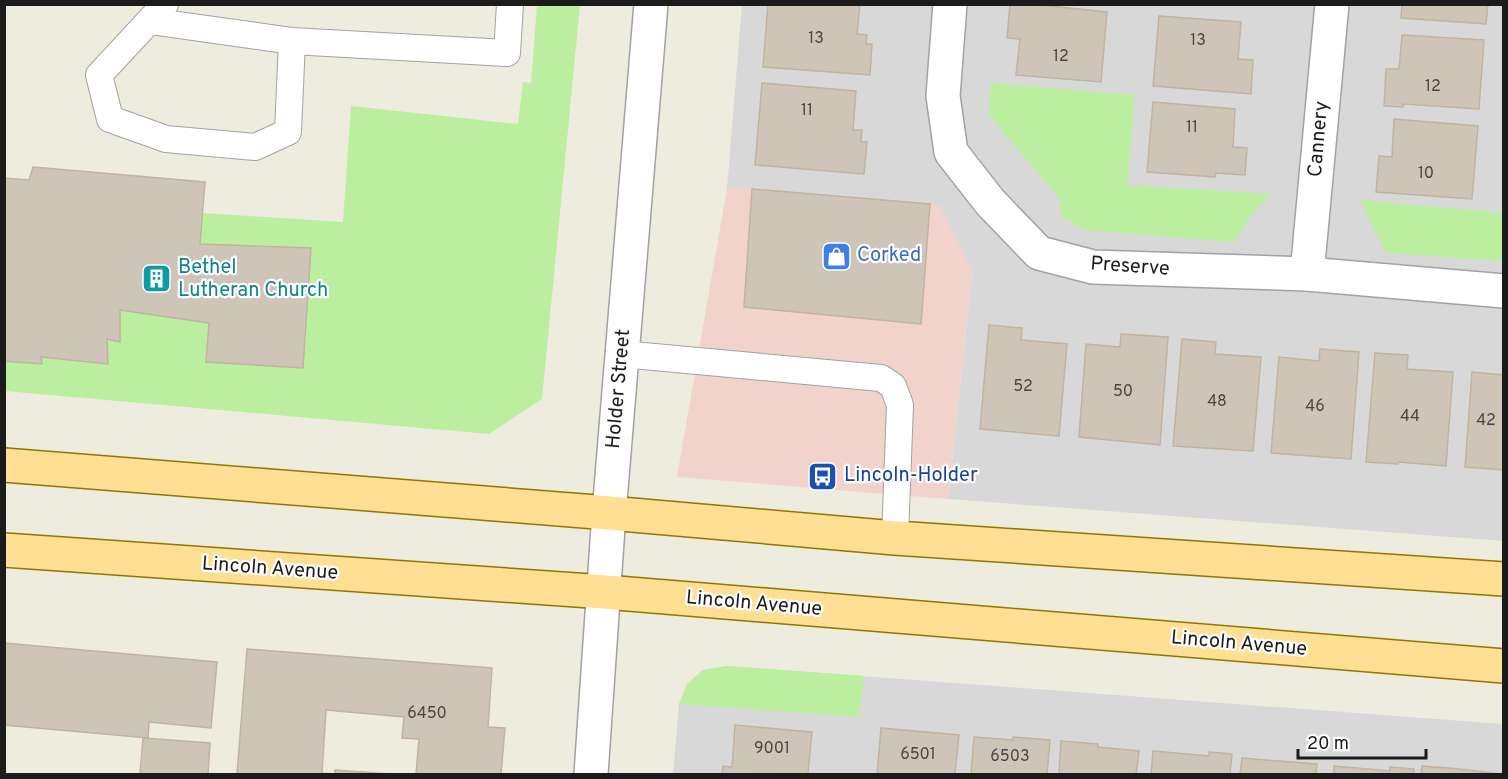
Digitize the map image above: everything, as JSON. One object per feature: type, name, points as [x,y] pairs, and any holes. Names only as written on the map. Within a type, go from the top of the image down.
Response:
[{"type":"main road","points":[[4,465],[894,538],[1503,579]]},
{"type":"main road","name":"Lincoln Avenue","points":[[4,550],[605,592],[1503,666]]},
{"type":"street","name":"Holder Street","points":[[591,774],[609,513],[651,4]]},
{"type":"street","name":"Preserve","points":[[950,4],[943,96],[951,152],[990,202],[1039,253],[1094,267],[1306,274],[1503,291]]},
{"type":"street","name":"Cannery","points":[[1306,274],[1332,4]]},
{"type":"lane","points":[[292,41],[288,132],[255,147],[166,140],[110,119],[99,75],[158,13],[292,41],[507,53],[510,4]]},
{"type":"lane","points":[[622,354],[881,378],[893,386],[900,405],[894,538]]},
{"type":"shaded area","points":[[742,5],[1503,5],[1503,541],[948,499],[972,272],[727,188]]},
{"type":"shaded area","points":[[727,188],[939,205],[972,271],[948,499],[677,477]]},
{"type":"shaded area","points":[[727,666],[1503,724],[1503,774],[673,774],[679,704],[687,684],[703,670]]},
{"type":"green space","points":[[537,5],[580,5],[542,399],[489,434],[5,391],[4,361],[42,364],[41,357],[107,339],[120,342],[120,310],[209,323],[206,362],[303,368],[311,248],[200,244],[202,213],[343,222],[351,106],[518,124],[523,82],[531,83]]},
{"type":"green space","points":[[991,83],[1135,95],[1127,185],[1272,194],[1250,215],[1235,242],[1083,230],[1061,216],[1060,199],[989,115]]},
{"type":"green space","points":[[1360,200],[1503,213],[1503,261],[1386,253]]},
{"type":"green space","points":[[727,666],[864,676],[859,717],[679,704],[687,684],[703,670]]},
{"type":"building","points":[[768,4],[860,4],[857,34],[867,35],[866,44],[872,44],[870,75],[763,67]]},
{"type":"building","points":[[1010,4],[1107,12],[1101,82],[1016,75],[1020,39],[1007,38]]},
{"type":"building","points":[[1402,4],[1488,4],[1486,24],[1401,18]]},
{"type":"building","points":[[1159,16],[1241,22],[1238,59],[1253,60],[1251,94],[1153,86]]},
{"type":"building","points":[[1402,35],[1484,40],[1479,109],[1403,104],[1403,107],[1384,106],[1386,69],[1399,69]]},
{"type":"building","points":[[762,83],[856,91],[853,130],[862,130],[861,142],[867,142],[864,174],[755,165]]},
{"type":"building","points":[[1153,102],[1235,109],[1233,147],[1247,148],[1245,175],[1216,173],[1215,177],[1147,172]]},
{"type":"building","points":[[1394,119],[1478,126],[1472,199],[1376,192],[1379,156],[1392,157]]},
{"type":"building","name":"Bethel Lutheran Church","points":[[33,167],[205,182],[200,244],[311,248],[303,368],[206,362],[209,323],[120,310],[120,342],[107,339],[108,364],[41,357],[42,364],[4,361],[4,178],[29,180]]},
{"type":"building","name":"Corked","points":[[752,189],[930,204],[921,324],[744,307]]},
{"type":"building","points":[[989,325],[1022,328],[1021,340],[1067,344],[1059,436],[980,429]]},
{"type":"building","points":[[1121,334],[1168,337],[1160,445],[1079,437],[1086,344],[1120,347]]},
{"type":"building","points":[[1182,339],[1216,342],[1215,354],[1261,357],[1253,451],[1173,446]]},
{"type":"building","points":[[1320,349],[1359,352],[1351,459],[1271,453],[1279,357],[1319,361]]},
{"type":"building","points":[[1375,353],[1408,355],[1407,369],[1453,372],[1446,466],[1366,462]]},
{"type":"building","points":[[1472,372],[1504,375],[1504,470],[1465,467]]},
{"type":"building","points":[[4,643],[217,662],[211,728],[149,722],[148,738],[4,725]]},
{"type":"building","points":[[247,649],[492,668],[488,727],[505,728],[501,774],[416,774],[419,739],[402,738],[404,717],[326,710],[322,773],[335,774],[237,774]]},
{"type":"building","points":[[735,725],[812,732],[808,773],[722,774],[723,766],[732,767]]},
{"type":"building","points":[[881,728],[959,735],[955,774],[877,774]]},
{"type":"building","points":[[974,737],[1050,740],[1047,774],[971,774]]},
{"type":"building","points":[[143,738],[210,743],[208,774],[140,774]]},
{"type":"building","points":[[1061,741],[1139,751],[1136,774],[1059,774]]},
{"type":"building","points":[[1153,751],[1209,756],[1209,752],[1232,754],[1230,774],[1151,774]]},
{"type":"building","points":[[1242,758],[1317,764],[1316,774],[1240,774]]},
{"type":"building","points":[[1334,766],[1390,771],[1390,767],[1414,769],[1414,774],[1334,774]]},
{"type":"building","points":[[1422,766],[1460,769],[1501,774],[1421,774]]},
{"type":"building","points":[[335,770],[391,774],[335,774]]},
{"type":"place","name":"Corked","points":[[836,256]]},
{"type":"place","name":"Bethel Lutheran Church","points":[[157,279]]},
{"type":"place","name":"Lincoln-Holder","points":[[823,476]]}]
